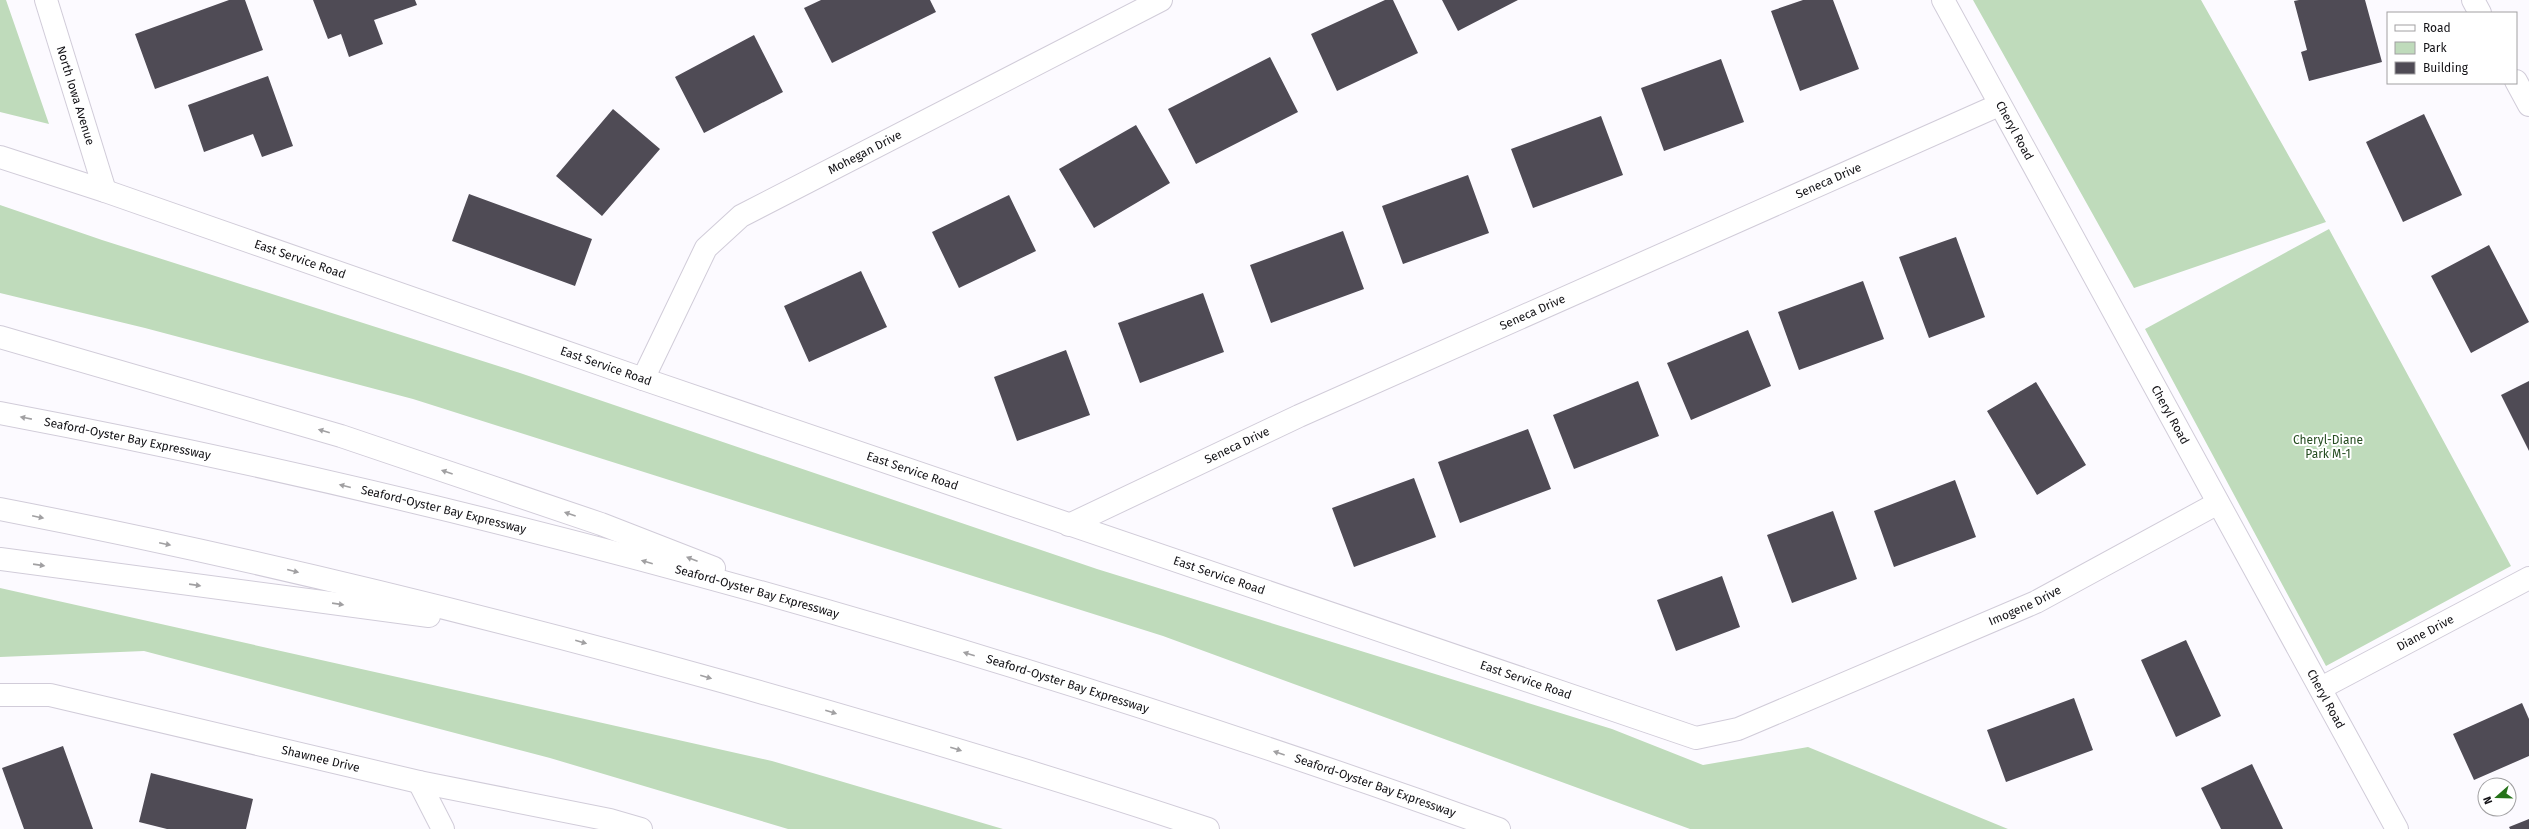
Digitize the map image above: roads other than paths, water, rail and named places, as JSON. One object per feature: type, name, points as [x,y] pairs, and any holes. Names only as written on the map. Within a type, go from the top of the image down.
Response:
[{"type":"main road","name":"North Iowa Avenue","points":[[46,0],[105,191]]},
{"type":"main road","name":"Mohegan Drive","points":[[643,379],[706,248],[741,216],[1161,0]]},
{"type":"main road","name":"Cheryl Road","points":[[1943,0],[2397,829]]},
{"type":"main road","points":[[2473,0],[2479,12]]},
{"type":"main road","points":[[2517,83],[2529,105]]},
{"type":"main road","name":"Seneca Drive","points":[[1069,525],[1306,413],[1999,104]]},
{"type":"main road","name":"East Service Road","points":[[0,157],[105,191],[643,379],[1696,738],[1738,729],[1825,692]]},
{"type":"main road","points":[[0,337],[341,436],[600,524],[846,618]]},
{"type":"main road","name":"Seaford-Oyster Bay Expressway","points":[[0,413],[314,478],[566,540],[846,618],[1126,702],[1409,797],[1499,829]]},
{"type":"main road","name":"Imogene Drive","points":[[1825,692],[2036,602],[2218,504]]},
{"type":"main road","points":[[0,509],[270,565],[543,632],[828,711],[1098,792],[1208,829]]},
{"type":"main road","points":[[0,560],[543,632]]},
{"type":"main road","name":"Diane Drive","points":[[2321,688],[2529,578]]},
{"type":"main road","name":"Shawnee Drive","points":[[0,695],[50,695],[419,782],[610,820],[641,829]]},
{"type":"main road","points":[[419,782],[443,829]]},
{"type":"main road","points":[[1409,797],[1517,829]]},
{"type":"park label","name":"Cheryl-Diane Park M-1","points":[[2328,447]]}]
